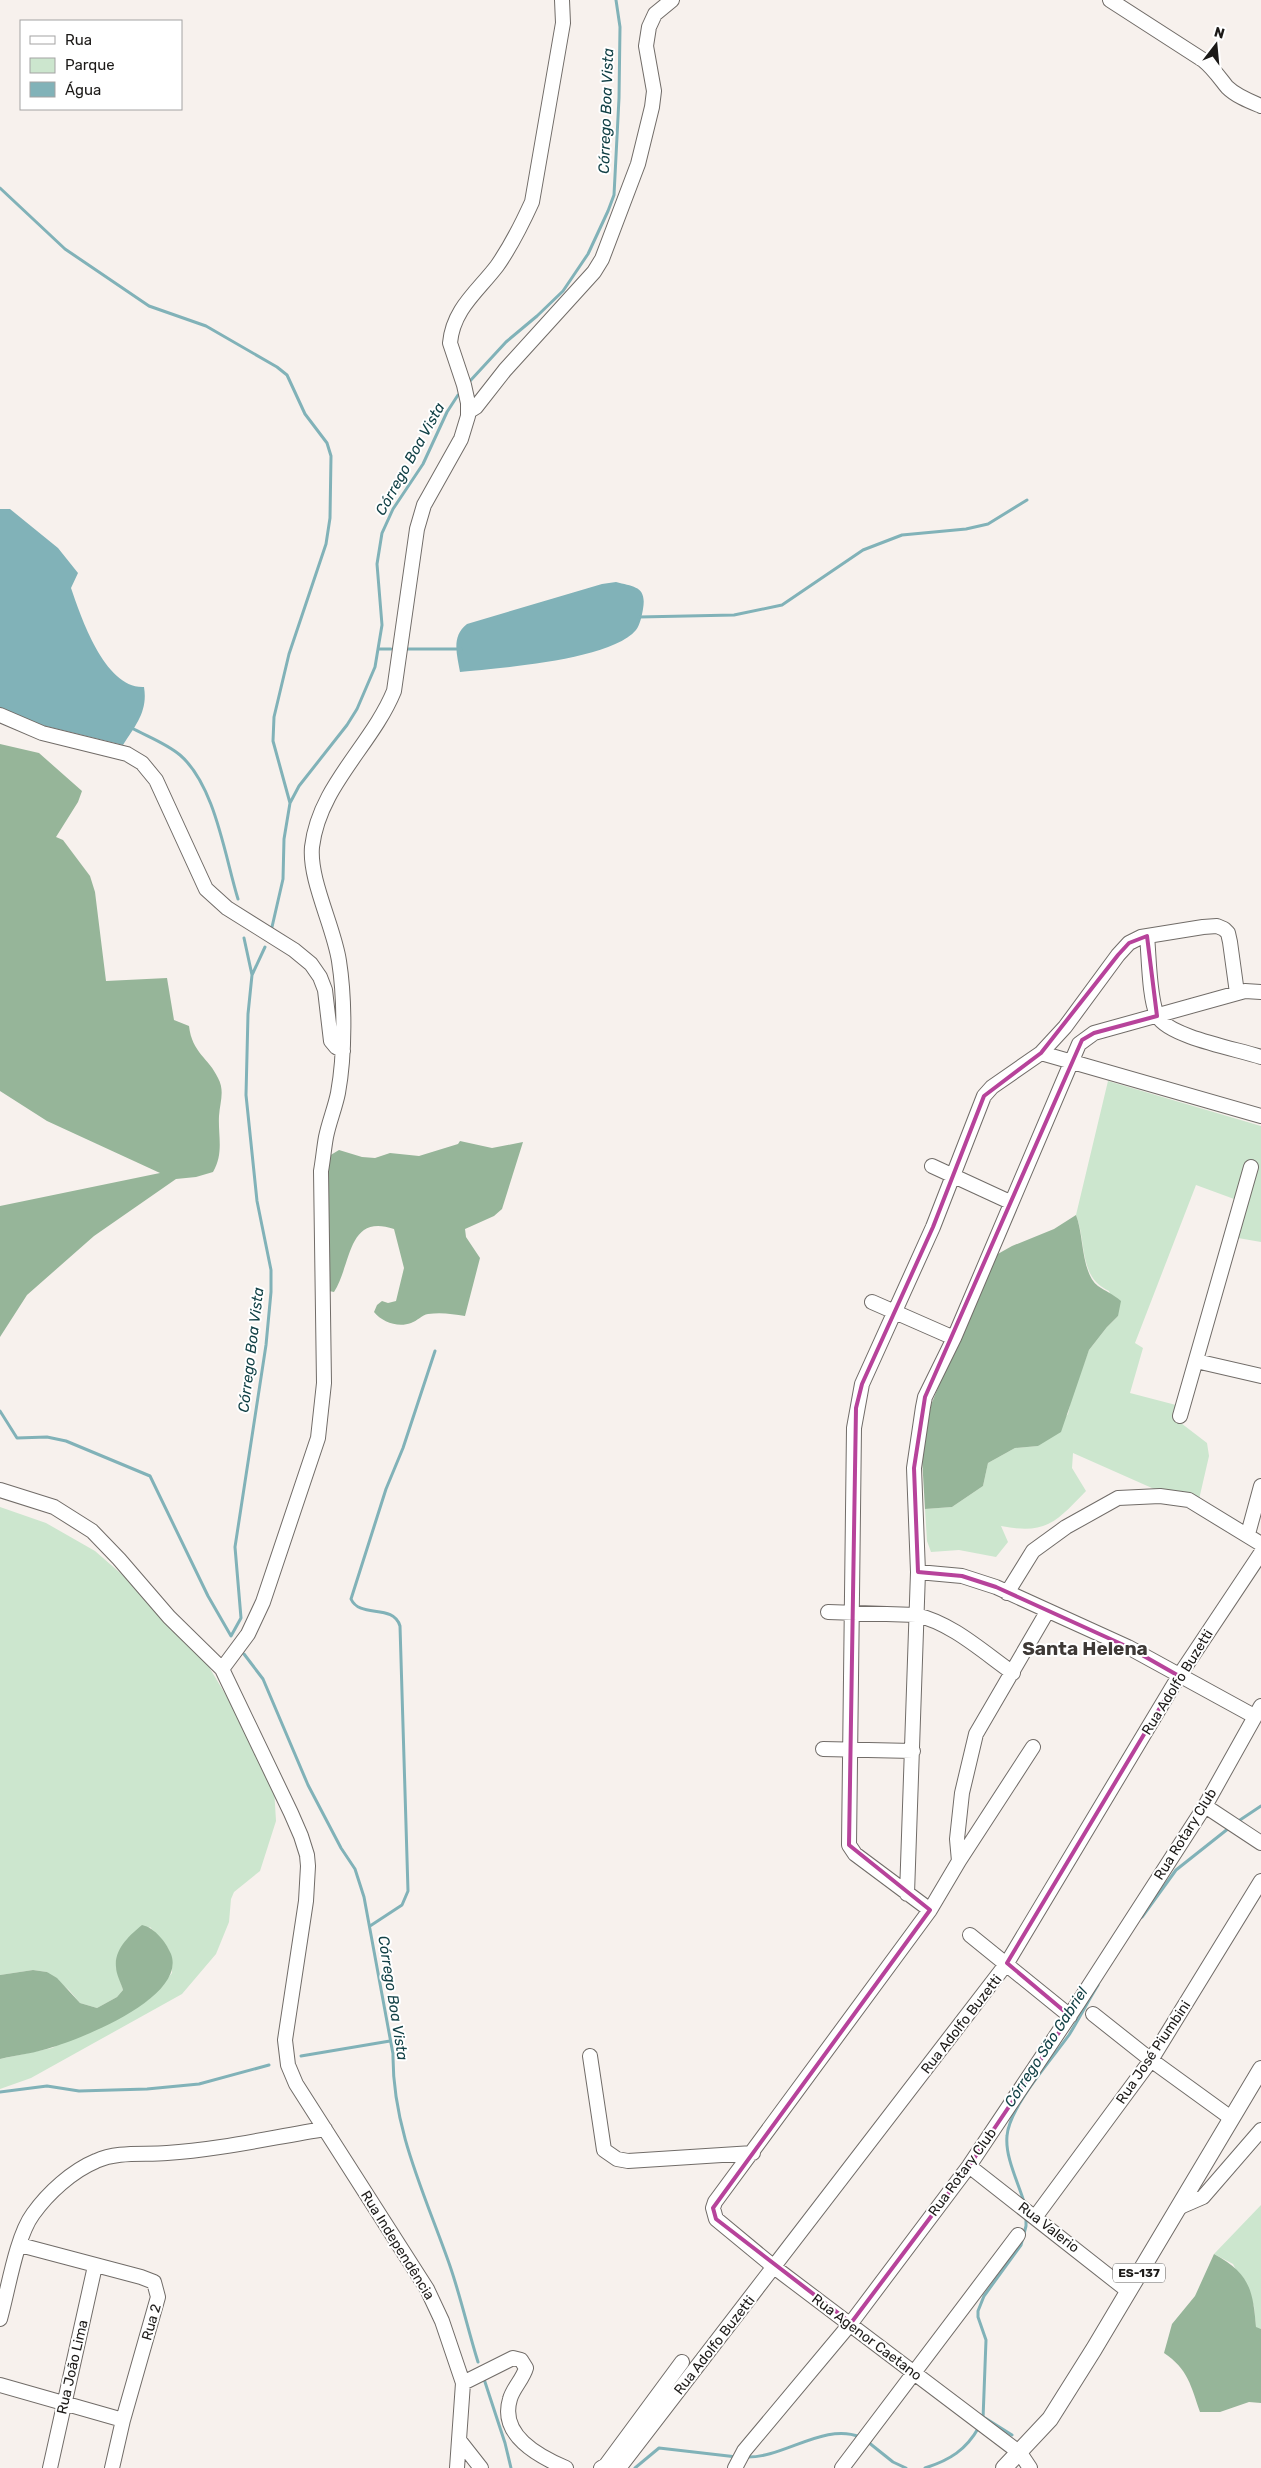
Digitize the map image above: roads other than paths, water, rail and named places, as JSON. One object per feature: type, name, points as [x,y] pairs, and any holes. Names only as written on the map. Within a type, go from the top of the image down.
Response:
[{"type":"main road","name":"ES-137","points":[[1004,2468],[1050,2419],[1180,2207],[1261,2069]]},
{"type":"street","points":[[0,1490],[54,1507],[92,1531],[169,1617],[222,1668],[248,1634],[263,1602],[318,1438],[324,1383],[321,1171],[326,1137],[338,1094],[343,1051],[339,961],[314,870],[312,848],[317,825],[333,787],[386,713],[394,691],[417,529],[424,506],[461,439],[468,412],[468,403],[450,343],[450,336],[456,318],[469,297],[497,266],[523,223],[532,202],[563,22],[562,0]]},
{"type":"street","points":[[468,412],[476,407],[505,370],[594,272],[602,259],[638,164],[652,107],[654,91],[646,46],[649,27],[655,14],[672,0]]},
{"type":"street","points":[[1110,0],[1203,60],[1228,88],[1244,99],[1261,106]]},
{"type":"street","points":[[0,715],[42,733],[127,754],[142,763],[156,780],[206,889],[227,908],[294,950],[311,964],[320,977],[325,990],[331,1041],[336,1048],[343,1051]]},
{"type":"street","points":[[930,1910],[855,1854],[849,1845],[856,1408],[862,1384],[954,1175],[984,1096],[992,1087],[1041,1053],[1059,1034],[1129,944],[1147,936],[1217,926],[1224,929],[1228,933],[1230,942],[1237,993]]},
{"type":"street","points":[[1147,936],[1153,1004],[1157,1016],[1171,1029],[1261,1057]]},
{"type":"street","points":[[907,1894],[918,1572],[914,1468],[925,1397],[954,1338],[1010,1202],[1079,1044],[1094,1033],[1245,991],[1261,992]]},
{"type":"street","points":[[1059,1034],[1079,1044]]},
{"type":"street","points":[[1041,1053],[1261,1116]]},
{"type":"street","points":[[932,1166],[1010,1202]]},
{"type":"street","points":[[1180,1416],[1251,1167]]},
{"type":"street","points":[[872,1302],[954,1338]]},
{"type":"street","points":[[1196,1361],[1261,1376]]},
{"type":"street","points":[[1248,1534],[1261,1486]]},
{"type":"street","points":[[1007,1593],[1033,1551],[1046,1540],[1118,1498],[1131,1496],[1179,1497],[1189,1500],[1248,1534],[1261,1544]]},
{"type":"street","name":"Rua Adolfo Buzetti","points":[[619,2468],[1008,1964],[1179,1676],[1261,1552]]},
{"type":"street","points":[[918,1572],[962,1576],[1007,1593],[1128,1647],[1179,1676],[1257,1711]]},
{"type":"street","points":[[828,1612],[916,1614],[942,1624],[1013,1673]]},
{"type":"street","points":[[959,1861],[957,1839],[962,1793],[971,1751],[987,1712],[1013,1673],[1047,1612]]},
{"type":"street","name":"Rua Independência","points":[[222,1668],[301,1836],[307,1854],[306,1901],[285,2040],[288,2065],[296,2084],[428,2289],[442,2321],[463,2383],[457,2468]]},
{"type":"street","name":"Rua Rotary Club","points":[[739,2460],[851,2323],[969,2166],[1070,2016],[1205,1806],[1257,1711]]},
{"type":"street","points":[[590,2056],[604,2150],[608,2155],[628,2161],[753,2153],[930,1910],[959,1861],[1033,1747]]},
{"type":"street","points":[[823,1749],[913,1751]]},
{"type":"street","points":[[1205,1806],[1261,1843]]},
{"type":"street","name":"Rua José Piumbini","points":[[1030,2212],[1151,2060],[1261,1881]]},
{"type":"street","points":[[970,1935],[1070,2016]]},
{"type":"street","points":[[1093,2014],[1151,2060],[1231,2118]]},
{"type":"street","points":[[0,2319],[20,2245],[32,2215],[72,2176],[96,2160],[121,2155],[168,2154],[325,2129]]},
{"type":"street","points":[[1180,2207],[1203,2198],[1261,2130]]},
{"type":"street","name":"Rua Agenor Caetano","points":[[753,2153],[715,2202],[713,2208],[716,2219],[774,2267],[851,2323],[1020,2453],[1030,2468]]},
{"type":"street","name":"Rua Valerio","points":[[969,2166],[1030,2212],[1128,2291]]},
{"type":"street","points":[[842,2468],[916,2373],[1018,2235]]},
{"type":"street","name":"Rua 2","points":[[20,2245],[154,2282],[158,2292],[122,2420],[112,2468]]},
{"type":"street","name":"Rua João Lima","points":[[50,2468],[95,2266]]},
{"type":"street","points":[[463,2383],[513,2358],[521,2360],[526,2368],[510,2398],[507,2412],[508,2421],[519,2440],[549,2460],[566,2468]]},
{"type":"street","points":[[600,2468],[606,2465],[682,2362]]},
{"type":"street","points":[[0,2384],[122,2420]]},
{"type":"street","points":[[459,2440],[481,2468]]},
{"type":"water","points":[[0,509],[10,509],[58,548],[78,573],[71,588],[88,633],[106,664],[130,685],[144,687],[143,711],[123,745],[29,722],[0,708]]},
{"type":"water","points":[[616,582],[638,589],[644,601],[640,623],[636,630],[623,640],[604,649],[554,661],[460,672],[456,646],[459,634],[467,624],[602,584]]},
{"type":"waterway","name":"Córrego Boa Vista","points":[[470,381],[506,342],[563,291],[588,254],[608,211],[614,195],[619,98],[620,27],[616,0]]},
{"type":"waterway","points":[[0,188],[65,249],[149,306],[206,326],[277,367],[287,375],[305,414],[327,443],[331,456],[330,518],[326,544],[289,654],[274,717],[273,741],[290,803]]},
{"type":"waterway","name":"Córrego Boa Vista","points":[[272,927],[283,879],[284,839],[290,803],[299,786],[347,725],[357,709],[375,667],[382,625],[377,564],[382,533],[393,509],[423,464],[447,412],[458,395]]},
{"type":"waterway","points":[[639,617],[734,615],[782,605],[863,550],[902,535],[966,529],[988,524],[1027,500]]},
{"type":"waterway","points":[[379,649],[391,649]]},
{"type":"waterway","points":[[405,649],[461,649]]},
{"type":"waterway","points":[[130,727],[162,743],[180,755],[192,768],[202,784],[217,822],[238,899]]},
{"type":"waterway","points":[[244,938],[252,975]]},
{"type":"waterway","name":"Córrego Boa Vista","points":[[0,1411],[17,1438],[47,1437],[66,1441],[150,1476],[208,1596],[231,1636],[241,1618],[235,1547],[266,1345],[271,1292],[271,1270],[257,1201],[246,1095],[248,1014],[252,975],[265,947]]},
{"type":"waterway","points":[[370,1926],[402,1905],[408,1891],[400,1626],[391,1615],[361,1608],[355,1605],[351,1599],[386,1489],[403,1448],[435,1351]]},
{"type":"waterway","name":"Córrego Boa Vista","points":[[244,1654],[263,1679],[308,1785],[341,1848],[355,1869],[364,1897],[393,2054],[394,2082],[404,2136],[454,2278],[478,2362]]},
{"type":"waterway","name":"Córrego São Gabriel","points":[[1237,1822],[1261,1806]]},
{"type":"waterway","name":"Córrego São Gabriel","points":[[1142,1917],[1176,1870],[1229,1828]]},
{"type":"waterway","name":"Córrego São Gabriel","points":[[1024,2202],[1008,2152],[1007,2136],[1010,2124],[1023,2098],[1069,2035],[1098,1985]]},
{"type":"waterway","points":[[301,2056],[390,2041]]},
{"type":"waterway","points":[[0,2092],[47,2086],[79,2091],[147,2089],[199,2084],[269,2065]]},
{"type":"waterway","name":"Córrego São Gabriel","points":[[983,2419],[986,2340],[978,2317],[978,2311],[984,2296],[1021,2245],[1026,2226],[1026,2216]]},
{"type":"waterway","name":"Córrego Boa Vista","points":[[484,2379],[505,2443],[511,2468]]},
{"type":"waterway","points":[[985,2418],[1012,2435]]},
{"type":"waterway","name":"Córrego São Gabriel","points":[[925,2468],[950,2458],[969,2442],[979,2427]]},
{"type":"waterway","name":"Córrego São Gabriel","points":[[745,2457],[774,2453],[818,2437],[832,2434],[860,2437]]},
{"type":"waterway","name":"Córrego São Gabriel","points":[[868,2442],[893,2462],[906,2468]]},
{"type":"waterway","name":"Córrego São Gabriel","points":[[635,2468],[659,2448],[737,2457]]},
{"type":"district","name":"Santa Helena","points":[[1085,1648]]}]
